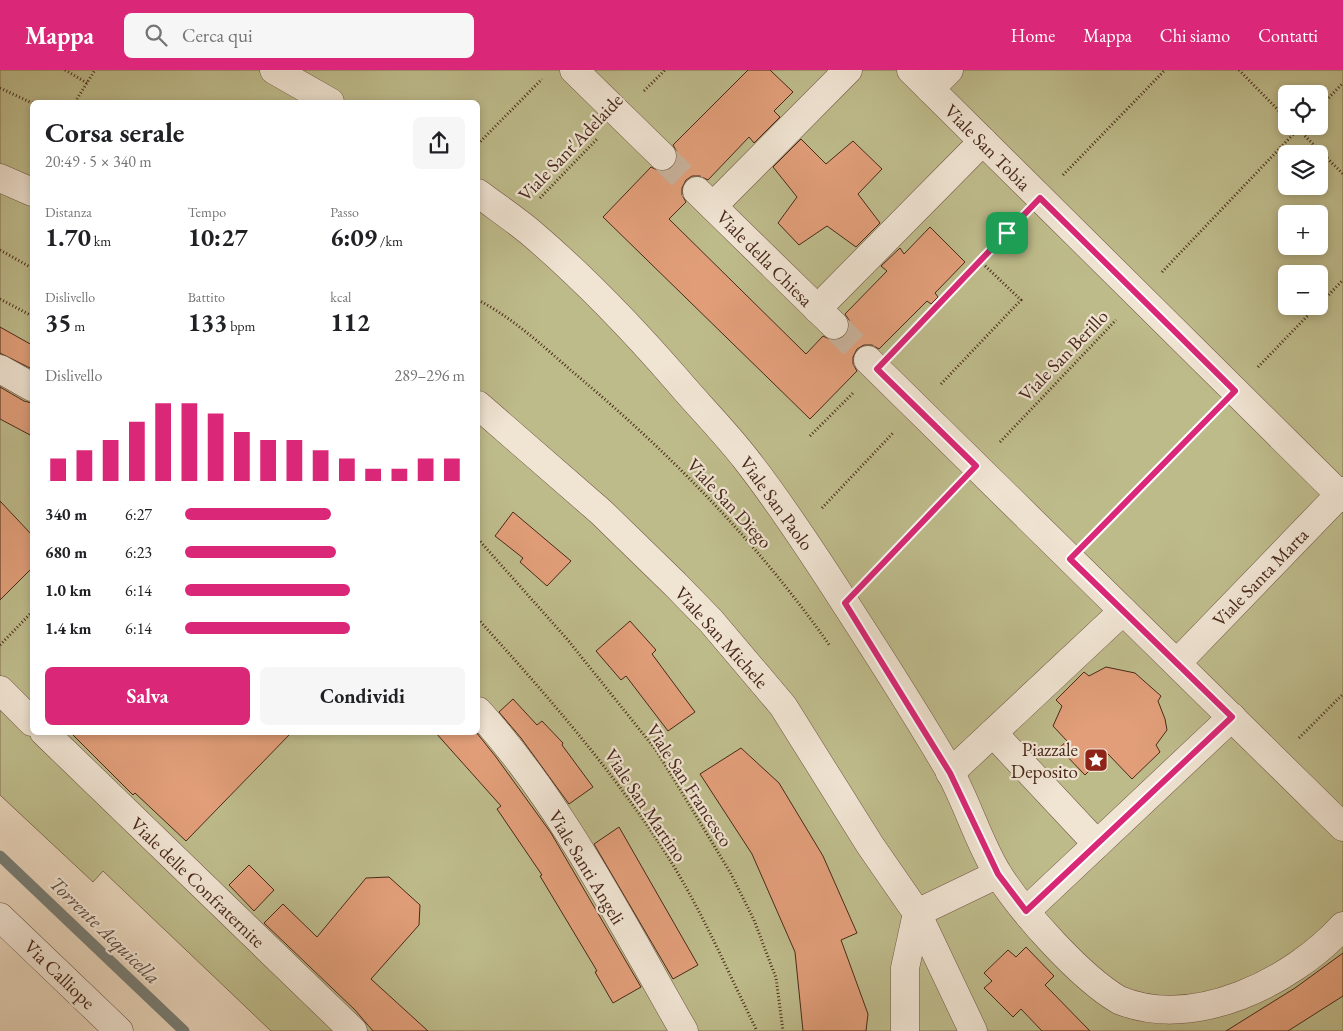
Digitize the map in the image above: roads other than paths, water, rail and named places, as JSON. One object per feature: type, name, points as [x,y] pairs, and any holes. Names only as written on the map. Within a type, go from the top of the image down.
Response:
[{"type":"street","points":[[274,70],[326,100]]},
{"type":"street","points":[[574,70],[662,156]]},
{"type":"street","name":"Viale della Chiesa","points":[[848,70],[705,198],[825,317],[983,141]]},
{"type":"street","name":"Viale San Tobia","points":[[911,70],[1235,391],[1342,494]]},
{"type":"street","points":[[930,89],[950,70]]},
{"type":"street","points":[[0,178],[30,191]]},
{"type":"street","name":"Viale San Paolo","points":[[480,195],[516,222],[575,273],[618,314],[743,456],[794,524],[950,773],[998,874],[1026,911],[1100,987],[1121,1001],[1144,1012],[1168,1015],[1196,1014],[1224,1008],[1259,991],[1302,963],[1343,926]]},
{"type":"street","points":[[873,364],[1343,827]]},
{"type":"street","points":[[0,369],[30,386]]},
{"type":"street","name":"Viale San Michele","points":[[480,407],[601,512],[711,621],[783,706],[870,845],[917,913],[973,1031]]},
{"type":"street","name":"Viale Santa Marta","points":[[1177,663],[1342,494]]},
{"type":"street","points":[[950,773],[1123,611]]},
{"type":"street","points":[[0,690],[30,720]]},
{"type":"street","name":"Viale Santi Angeli","points":[[480,713],[528,772],[579,850],[684,1031]]},
{"type":"street","points":[[1026,911],[1232,717]]},
{"type":"street","points":[[993,733],[1097,844]]},
{"type":"street","name":"Viale delle Confraternite","points":[[47,735],[353,1031]]},
{"type":"street","points":[[905,1031],[905,968],[917,913],[998,874]]},
{"type":"street","name":"Via Calliope","points":[[0,917],[119,1031]]},
{"type":"waterway","name":"Torrente Acquicella","points":[[0,856],[184,1031]]},
{"type":"tunnel","points":[[662,156],[697,191]]},
{"type":"tunnel","points":[[834,325],[868,360]]},
{"type":"place","name":"Piazzale Deposito","points":[[1096,760]]}]
